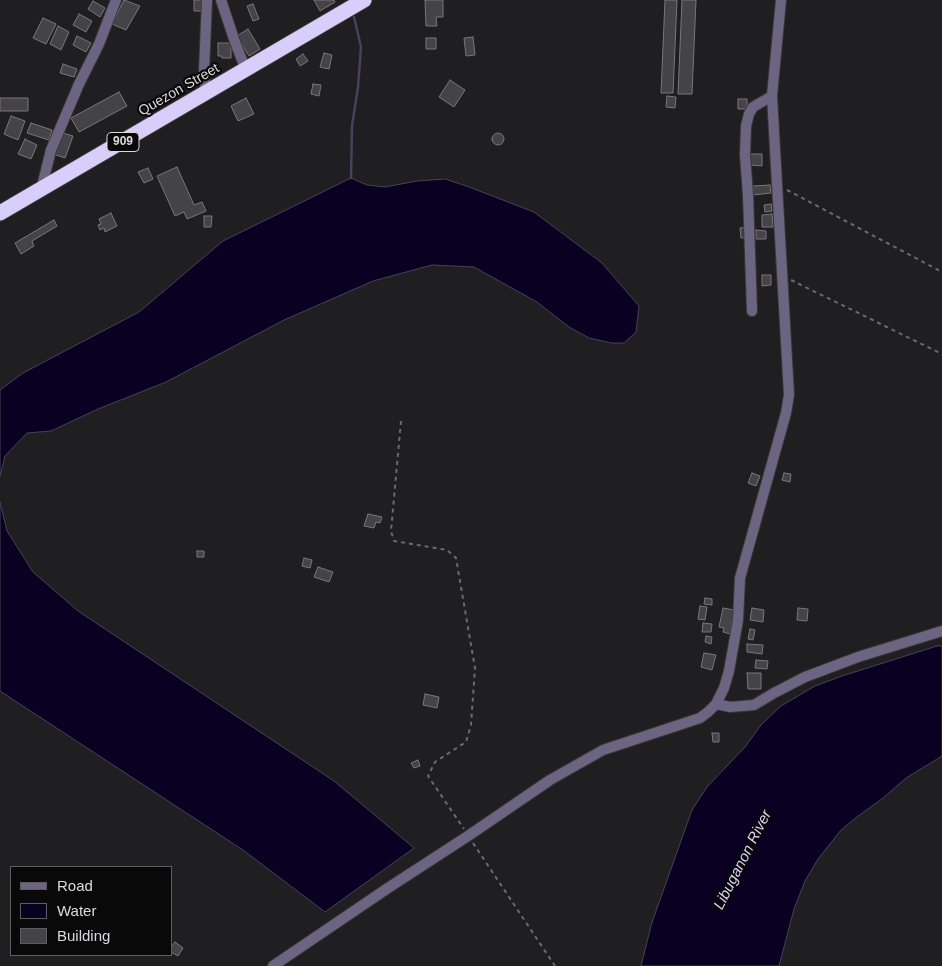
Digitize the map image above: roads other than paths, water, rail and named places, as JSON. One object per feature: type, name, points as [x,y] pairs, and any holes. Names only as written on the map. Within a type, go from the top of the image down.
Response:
[{"type":"highway","name":"909","points":[[246,70],[364,0]]},
{"type":"highway","name":"Quezon Street","points":[[0,213],[246,70]]},
{"type":"street","points":[[41,190],[51,150],[78,84],[99,44],[116,0]]},
{"type":"street","points":[[206,93],[204,71],[207,0]]},
{"type":"street","points":[[221,0],[234,42],[246,70]]},
{"type":"street","points":[[273,966],[550,780],[603,750],[700,718],[716,704],[729,672],[738,620],[740,578],[788,404],[789,384],[772,96],[781,0]]},
{"type":"street","points":[[752,311],[749,203],[745,155],[746,126],[748,114],[753,107],[772,96]]},
{"type":"street","points":[[716,704],[730,707],[754,705],[805,678],[858,656],[942,631]]},
{"type":"water","points":[[351,178],[367,185],[385,187],[417,181],[445,179],[534,212],[602,263],[639,306],[636,332],[624,343],[612,343],[589,338],[569,327],[537,302],[474,267],[432,265],[373,281],[284,320],[166,382],[98,409],[51,431],[27,433],[5,456],[0,476],[0,390],[23,373],[139,312],[223,241]]},
{"type":"water","points":[[0,502],[7,531],[33,572],[78,611],[334,781],[414,848],[325,912],[243,850],[0,691]]},
{"type":"water","name":"Libuganon River","points":[[937,646],[942,646],[942,756],[906,778],[841,830],[818,859],[805,881],[794,909],[779,966],[641,966],[651,926],[692,810],[707,787],[745,747],[761,725],[781,706],[815,686]]},
{"type":"waterway","points":[[351,178],[352,126],[358,87],[361,47],[354,17]]}]
